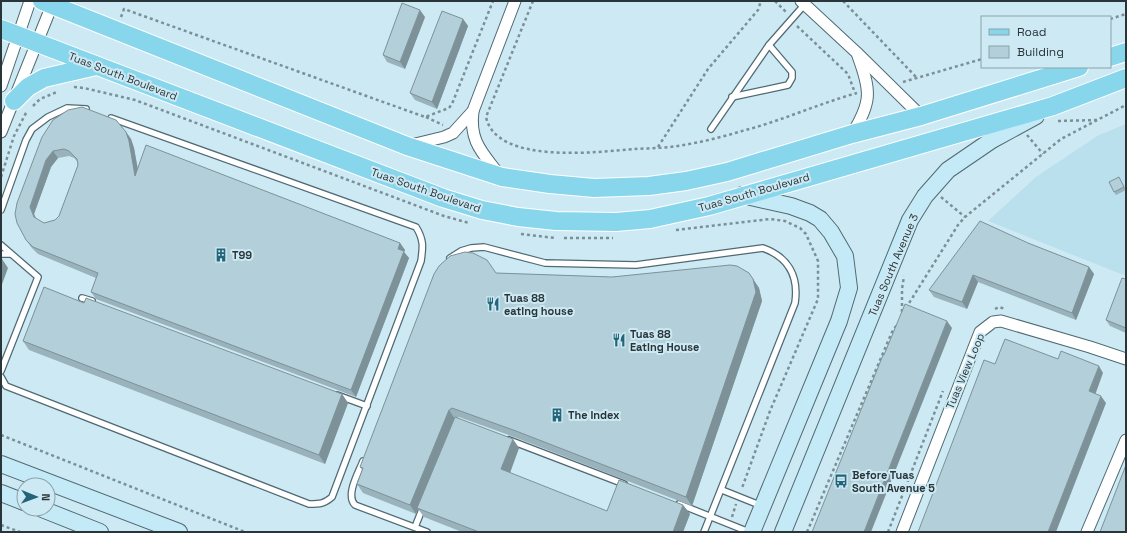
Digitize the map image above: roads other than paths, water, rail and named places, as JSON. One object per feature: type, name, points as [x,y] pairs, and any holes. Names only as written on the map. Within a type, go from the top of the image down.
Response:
[{"type":"main road","points":[[47,3],[407,146],[502,177],[550,184],[594,188],[649,186],[686,181],[727,172],[852,134],[921,116],[1077,68]]},
{"type":"main road","name":"Tuas South Boulevard","points":[[1,28],[18,36],[443,198],[482,210],[518,217],[556,221],[616,222],[650,219],[709,206],[742,195],[1053,114]]},
{"type":"main road","points":[[1111,57],[1126,52]]},
{"type":"main road","points":[[14,101],[28,87],[44,78],[96,66]]},
{"type":"main road","name":"Tuas South Avenue 3","points":[[1053,114],[1126,78]]},
{"type":"street","points":[[1,86],[30,1]]},
{"type":"street","points":[[502,177],[477,145],[472,123],[473,111],[515,1]]},
{"type":"street","points":[[804,2],[921,116]]},
{"type":"street","points":[[1,132],[37,43],[47,3]]},
{"type":"street","points":[[852,134],[867,106],[867,91],[864,72],[856,52]]},
{"type":"street","points":[[407,146],[448,135],[462,125],[473,111]]},
{"type":"street","name":"Tuas South Avenue 3","points":[[783,532],[910,220],[925,196],[948,170],[992,140],[1053,114]]},
{"type":"street","points":[[742,195],[791,206],[820,219],[831,232],[845,256],[849,288],[839,321],[751,532]]},
{"type":"street","name":"Tuas View Loop","points":[[902,532],[980,332],[993,322],[1008,323],[1126,359]]},
{"type":"street","points":[[1087,532],[1126,440]]},
{"type":"street","points":[[1,464],[179,532]]},
{"type":"street","points":[[1,493],[16,499]]},
{"type":"street","points":[[56,515],[100,532]]},
{"type":"lane","points":[[711,129],[769,45],[804,2]]},
{"type":"lane","points":[[732,97],[788,85],[791,82],[792,72],[769,45]]},
{"type":"lane","points":[[1,210],[26,140],[32,129],[48,117],[67,108],[82,108],[89,110]]},
{"type":"lane","points":[[1,378],[6,386],[310,504],[326,502],[332,497],[421,261],[423,244],[416,228],[104,116]]},
{"type":"lane","points":[[1,245],[38,277],[1,371]]},
{"type":"lane","points":[[444,261],[461,251],[471,248],[484,247],[545,262],[636,265],[763,248],[773,252],[783,259],[790,268],[796,281],[795,303],[722,490],[704,532]]},
{"type":"lane","points":[[1,254],[10,254]]},
{"type":"lane","points":[[82,298],[96,303]]},
{"type":"lane","points":[[330,392],[367,406]]},
{"type":"lane","points":[[503,438],[629,486]]},
{"type":"lane","points":[[364,458],[350,495],[351,502],[355,505],[428,532]]},
{"type":"lane","points":[[722,490],[763,506]]},
{"type":"lane","points":[[415,527],[427,499]]},
{"type":"lane","points":[[673,502],[751,532]]},
{"type":"place","name":"T99","points":[[221,255]]},
{"type":"place","name":"Tuas 88 eating house","points":[[493,304]]},
{"type":"place","name":"Tuas 88 Eating House","points":[[619,340]]},
{"type":"place","name":"The Index","points":[[557,415]]},
{"type":"place","name":"Before Tuas South Avenue 5","points":[[841,481]]}]
